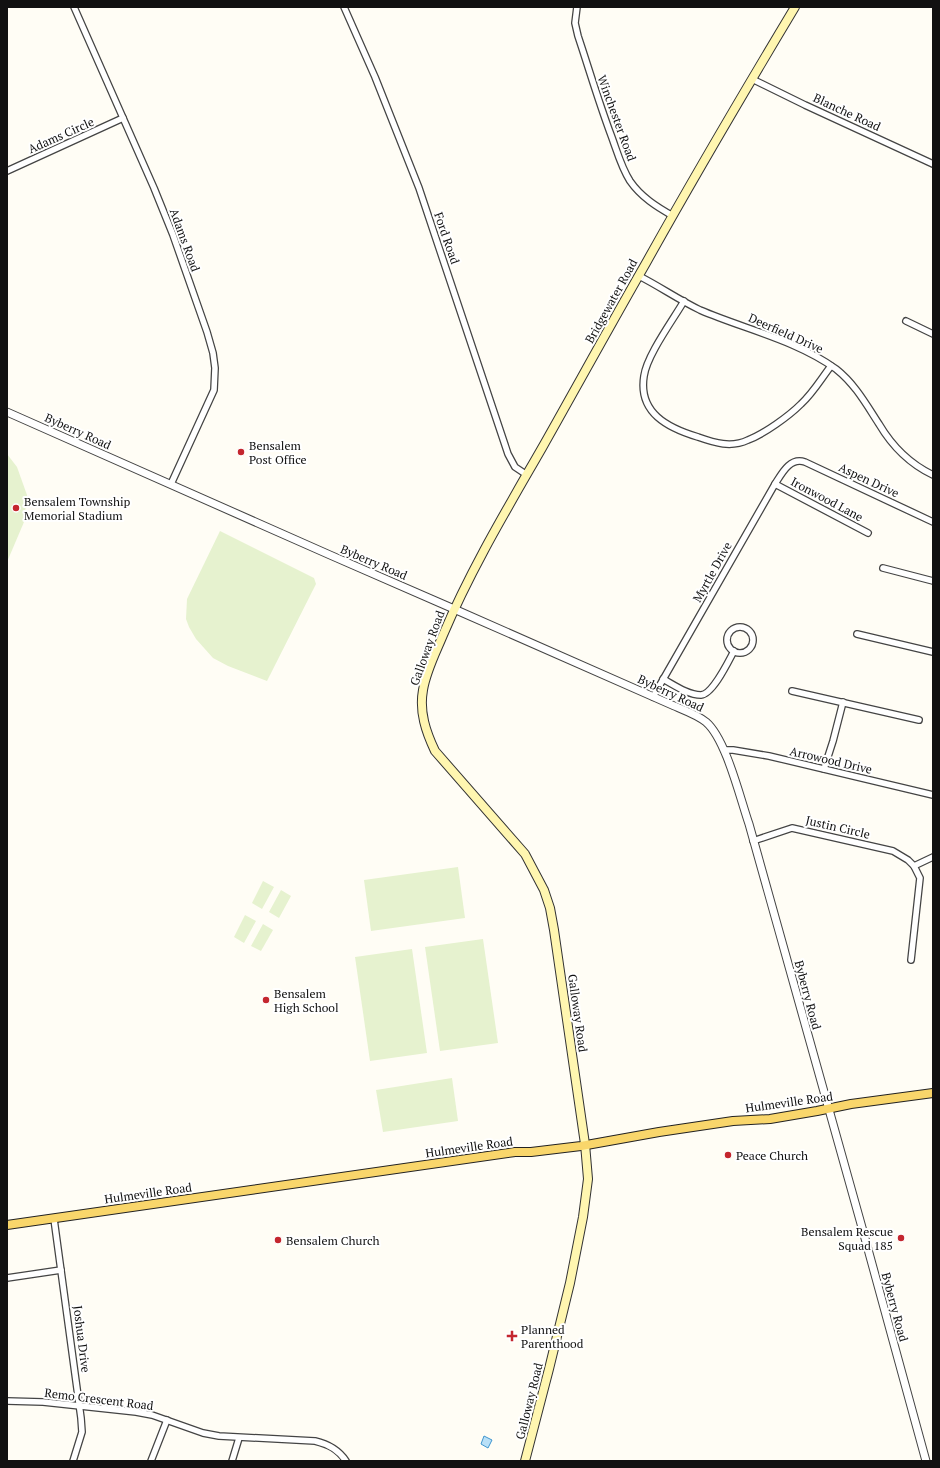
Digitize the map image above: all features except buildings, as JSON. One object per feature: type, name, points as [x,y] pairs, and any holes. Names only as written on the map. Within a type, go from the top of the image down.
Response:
[{"type":"main road","name":"Bridgewater Road","points":[[454,609],[480,558],[526,475],[673,216],[795,7]]},
{"type":"main road","name":"Galloway Road","points":[[454,609],[430,666],[422,690],[424,723],[435,751],[525,854],[544,890],[550,908],[554,930],[585,1144],[588,1179],[583,1217],[549,1370],[525,1461]]},
{"type":"main road","name":"Hulmeville Road","points":[[7,1225],[515,1152],[531,1152],[730,1121],[770,1119],[851,1104],[933,1093]]},
{"type":"street","name":"Adams Road","points":[[74,7],[173,235],[207,332],[215,368],[215,387],[171,484]]},
{"type":"street","name":"Ford Road","points":[[344,7],[375,77],[419,188],[508,454],[515,467],[526,475]]},
{"type":"street","name":"Winchester Road","points":[[577,7],[575,23],[578,36],[625,171],[630,181],[641,194],[673,216]]},
{"type":"street","name":"Blanche Road","points":[[752,79],[933,164]]},
{"type":"street","name":"Adams Circle","points":[[7,171],[123,118]]},
{"type":"street","name":"Deerfield Drive","points":[[639,276],[699,309],[803,350],[831,366],[855,388],[887,436],[900,452],[915,465],[933,475]]},
{"type":"street","points":[[684,301],[648,363],[643,378],[644,394],[649,408],[660,420],[678,430],[725,444],[740,443],[749,440],[801,405],[831,366]]},
{"type":"street","points":[[906,321],[933,334]]},
{"type":"street","name":"Byberry Road","points":[[7,412],[330,556],[653,697],[704,721],[713,730],[724,750],[753,841],[926,1461]]},
{"type":"street","name":"Aspen Drive","points":[[794,461],[800,460],[805,462],[933,522]]},
{"type":"street","name":"Myrtle Drive","points":[[653,697],[666,680],[775,484],[786,468],[794,461]]},
{"type":"street","name":"Ironwood Lane","points":[[775,484],[868,533]]},
{"type":"street","points":[[883,568],[933,581]]},
{"type":"street","points":[[737,627],[745,628],[751,632],[753,640],[752,644],[748,650],[744,652],[739,653],[734,651],[728,642],[729,633],[737,627]]},
{"type":"street","points":[[858,634],[933,652]]},
{"type":"street","points":[[666,680],[691,693],[703,695],[714,686],[734,651]]},
{"type":"street","points":[[792,691],[919,720]]},
{"type":"street","points":[[824,769],[843,702]]},
{"type":"street","name":"Arrowood Drive","points":[[724,750],[769,756],[933,795]]},
{"type":"street","name":"Justin Circle","points":[[753,841],[792,828],[893,851],[908,860],[914,866]]},
{"type":"street","points":[[911,960],[920,878],[914,866],[933,857]]},
{"type":"street","name":"Joshua Drive","points":[[54,1219],[80,1405],[82,1432],[73,1461]]},
{"type":"street","points":[[7,1278],[62,1270]]},
{"type":"street","name":"Remo Crescent Road","points":[[7,1401],[80,1405],[136,1412],[167,1420],[203,1433],[239,1438],[292,1439],[319,1442],[335,1449],[346,1461]]},
{"type":"street","points":[[151,1461],[167,1420]]},
{"type":"street","points":[[232,1461],[239,1438]]},
{"type":"green space","name":"Bensalem Township Memorial Stadium","points":[[7,454],[17,467],[27,495],[24,522],[7,562]]},
{"type":"green space","points":[[220,531],[314,578],[316,584],[267,681],[228,666],[213,658],[196,639],[186,619],[187,599]]},
{"type":"green space","points":[[458,867],[465,918],[371,931],[364,880]]},
{"type":"green space","points":[[263,881],[274,887],[262,909],[252,903]]},
{"type":"green space","points":[[281,890],[291,896],[279,918],[269,912]]},
{"type":"green space","points":[[245,915],[256,921],[244,943],[234,937]]},
{"type":"green space","points":[[263,924],[273,930],[261,951],[251,946]]},
{"type":"green space","points":[[483,939],[498,1043],[440,1051],[425,947]]},
{"type":"green space","points":[[412,949],[427,1053],[370,1061],[355,957]]},
{"type":"green space","points":[[452,1078],[458,1121],[383,1132],[376,1090]]},
{"type":"water","points":[[484,1436],[492,1440],[488,1448],[481,1444]]},
{"type":"place","name":"Bensalem Post Office","points":[[241,452]]},
{"type":"place","name":"Bensalem Township Memorial Stadium","points":[[16,508]]},
{"type":"place","name":"Bensalem High School","points":[[266,1000]]},
{"type":"place","name":"Peace Church","points":[[728,1155]]},
{"type":"place","name":"Bensalem Rescue Squad 185","points":[[901,1238]]},
{"type":"place","name":"Bensalem Church","points":[[278,1240]]},
{"type":"place","name":"Planned Parenthood","points":[[512,1336]]}]
